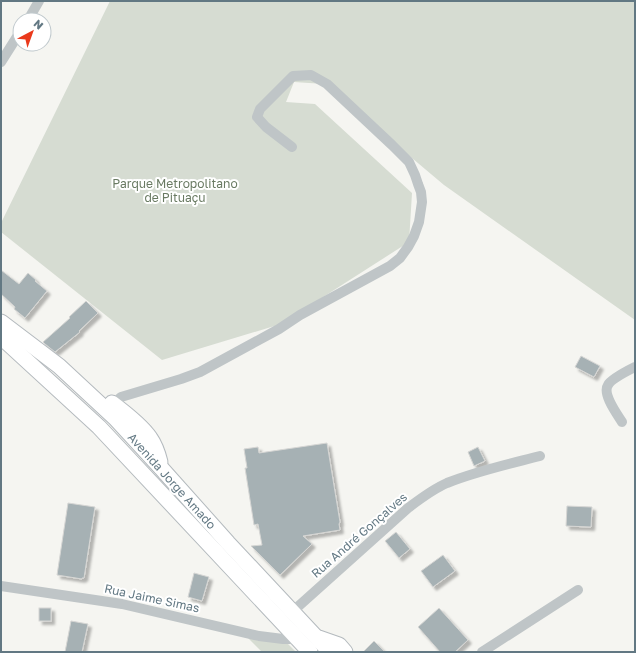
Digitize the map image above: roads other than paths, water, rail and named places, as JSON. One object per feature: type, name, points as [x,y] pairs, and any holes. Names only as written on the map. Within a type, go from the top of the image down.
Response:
[{"type":"main road","name":"Avenida Jorge Amado","points":[[1,322],[59,366],[115,418],[228,543],[330,652]]},
{"type":"main road","name":"Avenida Jorge Amado","points":[[1,337],[99,427],[310,652]]},
{"type":"main road","points":[[76,406],[88,392],[95,390],[117,400],[150,438],[157,450],[162,469]]},
{"type":"main road","points":[[317,637],[339,645],[345,652]]},
{"type":"street","points":[[33,12],[39,1]]},
{"type":"street","points":[[1,62],[12,45]]},
{"type":"street","points":[[117,400],[200,372],[279,329],[329,298],[390,266],[400,258],[408,247],[419,222],[422,202],[421,192],[409,162],[327,84],[311,75],[293,76],[260,109],[258,113],[257,118],[266,127],[292,146]]},
{"type":"street","points":[[622,422],[606,392],[608,384],[635,367]]},
{"type":"street","name":"Rua André Gonçalves","points":[[292,612],[408,508],[428,493],[471,474],[540,456]]},
{"type":"street","name":"Rua Jaime Simas","points":[[1,586],[122,604],[259,636],[298,639]]},
{"type":"street","points":[[482,652],[578,590]]},
{"type":"park label","name":"Parque Metropolitano de Pituaçu","points":[[175,190]]}]
